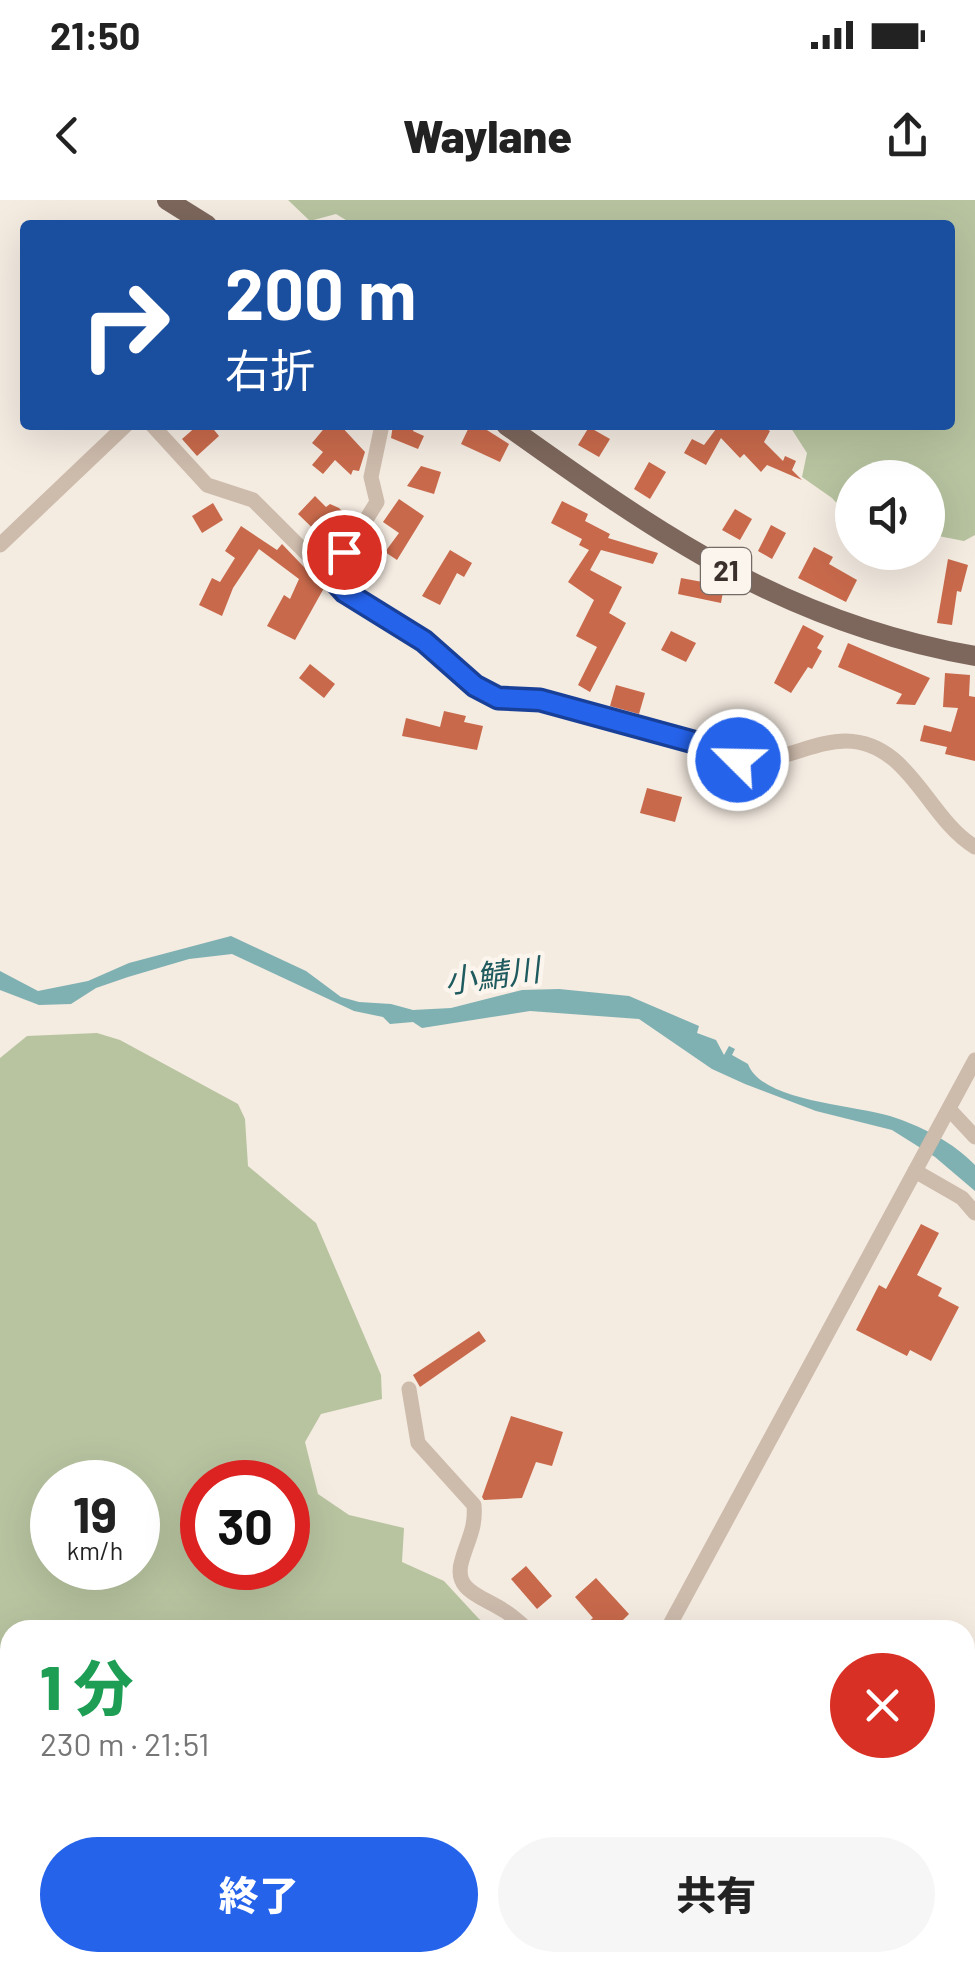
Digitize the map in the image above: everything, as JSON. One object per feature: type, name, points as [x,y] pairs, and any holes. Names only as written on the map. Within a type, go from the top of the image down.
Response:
[{"type":"main road","points":[[167,200],[198,220]]},
{"type":"main road","name":"21","points":[[513,430],[654,529],[769,594],[887,637],[975,656]]},
{"type":"street","points":[[0,545],[121,430]]},
{"type":"street","points":[[157,430],[207,484],[253,500],[345,592],[424,641],[475,686],[498,698],[540,700],[580,710],[730,752],[738,760],[774,758],[844,741],[879,748],[896,758],[948,827],[975,847]]},
{"type":"street","points":[[325,570],[354,540],[376,502],[371,476],[381,430]]},
{"type":"street","points":[[672,1620],[975,1060]]},
{"type":"street","points":[[946,1114],[975,1137]]},
{"type":"street","points":[[917,1167],[962,1198],[975,1212]]},
{"type":"street","points":[[409,1388],[418,1443],[474,1505],[474,1533],[460,1563],[462,1582],[468,1592],[516,1620]]},
{"type":"green space","points":[[288,200],[975,200],[975,535],[964,541],[945,537],[945,460],[835,460],[835,501],[802,477],[807,453],[792,430],[955,430],[955,220],[346,220],[336,214],[314,220]]},
{"type":"green space","points":[[97,1033],[120,1040],[238,1104],[245,1119],[248,1166],[316,1223],[381,1375],[382,1399],[321,1414],[305,1442],[310,1460],[180,1460],[180,1590],[310,1590],[310,1462],[318,1494],[349,1515],[404,1528],[402,1562],[444,1581],[481,1620],[0,1620],[0,1058],[27,1036]]},
{"type":"water","points":[[231,936],[306,971],[341,997],[359,1002],[413,1010],[451,1008],[522,990],[559,989],[629,996],[699,1026],[697,1033],[716,1040],[724,1055],[729,1046],[735,1049],[732,1055],[772,1087],[814,1101],[896,1118],[939,1137],[975,1165],[975,1191],[935,1157],[892,1130],[816,1111],[745,1084],[712,1069],[639,1019],[530,1011],[422,1028],[413,1022],[390,1024],[383,1017],[354,1011],[232,954],[189,959],[128,977],[96,988],[71,1004],[39,1005],[0,990],[0,971],[38,991],[88,981],[129,963]]},
{"type":"building","points":[[192,430],[214,430],[219,436],[197,456],[182,439]]},
{"type":"building","points":[[323,430],[345,430],[365,452],[359,471],[353,470],[351,475],[335,460],[323,474],[312,465],[323,452],[312,443]]},
{"type":"building","points":[[392,430],[413,430],[424,436],[418,449],[391,438]]},
{"type":"building","points":[[468,430],[487,430],[509,444],[500,462],[461,444]]},
{"type":"building","points":[[587,430],[610,439],[599,457],[578,445]]},
{"type":"building","points":[[715,430],[768,430],[764,442],[783,461],[785,456],[796,461],[792,470],[802,480],[767,465],[761,472],[721,438],[706,465],[684,453],[692,439],[704,445]]},
{"type":"building","points":[[649,462],[666,472],[650,499],[634,489]]},
{"type":"building","points":[[421,466],[441,472],[434,494],[407,486]]},
{"type":"building","points":[[315,496],[326,507],[330,504],[339,508],[352,521],[328,549],[325,540],[298,514]]},
{"type":"building","points":[[399,499],[424,516],[397,560],[385,552],[399,533],[383,522]]},
{"type":"building","points":[[562,501],[588,514],[585,521],[610,534],[608,538],[658,553],[653,564],[601,550],[590,570],[622,587],[609,613],[626,623],[590,692],[578,685],[597,647],[576,636],[594,600],[568,582],[589,550],[579,545],[582,539],[551,523]]},
{"type":"building","points":[[213,503],[223,520],[202,533],[192,516]]},
{"type":"building","points":[[735,509],[752,519],[740,540],[722,530]]},
{"type":"building","points":[[771,525],[786,533],[772,559],[758,551]]},
{"type":"building","points":[[241,526],[277,550],[282,544],[324,588],[295,640],[267,626],[284,595],[290,599],[299,579],[259,549],[233,588],[222,616],[199,605],[212,578],[220,582],[235,558],[225,551]]},
{"type":"building","points":[[814,547],[833,557],[829,564],[835,570],[857,580],[846,602],[798,578]]},
{"type":"building","points":[[450,550],[472,563],[464,577],[457,573],[440,605],[422,596]]},
{"type":"building","points":[[948,559],[968,565],[961,592],[957,591],[952,625],[937,623]]},
{"type":"building","points":[[681,578],[724,586],[721,603],[678,594]]},
{"type":"building","points":[[803,625],[824,636],[817,648],[822,651],[791,693],[774,683]]},
{"type":"building","points":[[671,631],[696,643],[686,662],[661,650]]},
{"type":"building","points":[[848,643],[930,678],[915,705],[896,704],[902,694],[838,667]]},
{"type":"building","points":[[310,664],[335,684],[324,698],[299,678]]},
{"type":"building","points":[[945,673],[970,675],[969,696],[975,697],[975,761],[945,754],[947,747],[920,741],[924,725],[951,732],[958,708],[943,707]]},
{"type":"building","points":[[616,685],[645,693],[639,714],[610,706]]},
{"type":"building","points":[[444,711],[466,716],[464,722],[483,726],[477,750],[402,736],[406,718],[440,727]]},
{"type":"building","points":[[647,788],[682,797],[675,822],[640,813]]},
{"type":"building","points":[[921,1224],[939,1233],[917,1275],[942,1288],[938,1296],[959,1307],[931,1361],[910,1350],[907,1356],[856,1330],[879,1285],[886,1289]]},
{"type":"building","points":[[479,1331],[486,1341],[420,1387],[413,1375]]},
{"type":"building","points":[[511,1416],[563,1432],[552,1466],[536,1462],[522,1498],[484,1500],[482,1497]]},
{"type":"building","points":[[526,1566],[552,1596],[537,1609],[511,1579]]},
{"type":"building","points":[[596,1578],[629,1614],[623,1620],[591,1620],[593,1618],[575,1597]]},
{"type":"route","points":[[344,552],[325,570],[345,592],[424,641],[475,686],[498,698],[540,700],[730,752],[738,760]]},
{"type":"water label","name":"小鯖川","points":[[492,976]]}]
